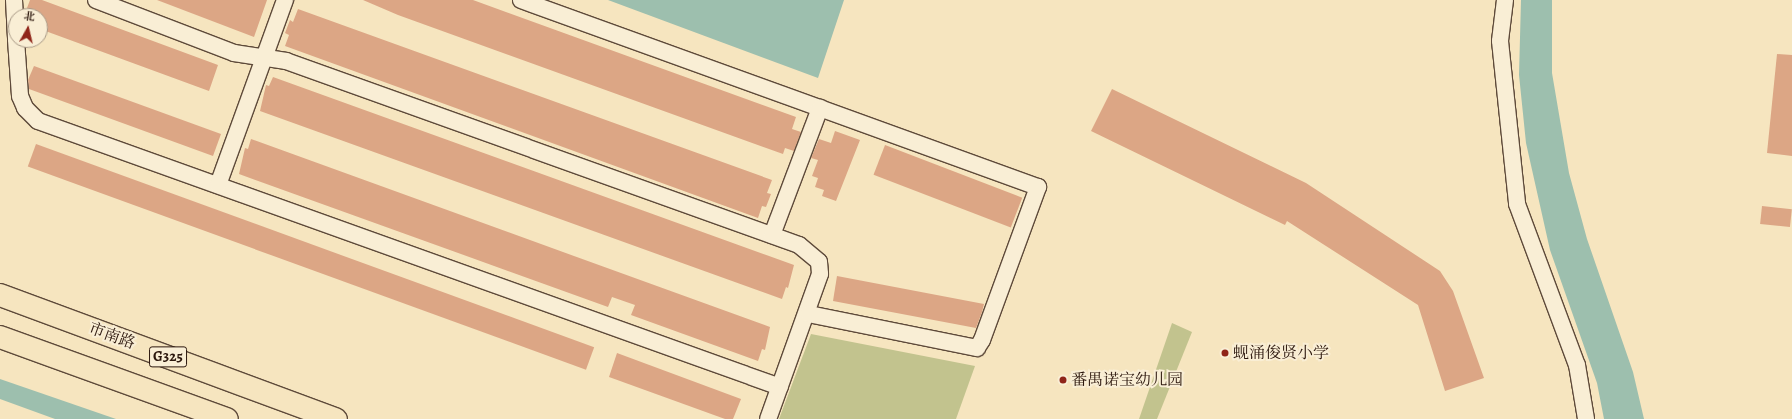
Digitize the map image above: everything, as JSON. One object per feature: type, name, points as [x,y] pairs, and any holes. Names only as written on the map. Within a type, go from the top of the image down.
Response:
[{"type":"highway","name":"市南路","points":[[0,295],[336,419]]},
{"type":"highway","name":"G325","points":[[0,337],[227,419]]},
{"type":"lane","points":[[96,0],[234,53],[286,61],[799,245],[819,262],[818,286],[768,419]]},
{"type":"lane","points":[[218,185],[285,0]]},
{"type":"lane","points":[[521,0],[1038,187],[982,340],[977,348],[808,314]]},
{"type":"lane","points":[[1505,0],[1500,41],[1517,204],[1577,365],[1586,419]]},
{"type":"lane","points":[[17,48],[20,96],[33,117],[780,387]]},
{"type":"lane","points":[[772,236],[820,108]]},
{"type":"green space","points":[[1172,323],[1192,332],[1157,419],[1139,419]]},
{"type":"green space","points":[[811,334],[975,366],[956,419],[779,419]]},
{"type":"shaded area","points":[[608,0],[844,0],[818,78]]},
{"type":"shaded area","points":[[1521,0],[1552,0],[1552,73],[1569,173],[1587,239],[1633,372],[1644,419],[1604,419],[1597,383],[1550,250],[1526,143],[1519,75]]},
{"type":"shaded area","points":[[0,379],[116,419],[55,419],[0,399]]},
{"type":"building","points":[[30,0],[42,0],[218,65],[209,91],[48,32],[48,8],[27,8]]},
{"type":"building","points":[[157,0],[267,0],[254,37]]},
{"type":"building","points":[[363,0],[473,0],[796,117],[792,129],[801,132],[794,151],[785,148],[783,154],[398,15]]},
{"type":"building","points":[[298,9],[772,180],[767,193],[771,194],[766,207],[762,206],[758,218],[285,46],[289,35],[285,33],[290,20],[293,22]]},
{"type":"building","points":[[1777,54],[1792,55],[1792,156],[1767,153]]},
{"type":"building","points":[[34,66],[221,134],[213,156],[29,89],[28,80]]},
{"type":"building","points":[[273,77],[794,265],[788,288],[786,287],[782,299],[260,111],[266,85],[269,86]]},
{"type":"building","points":[[1112,89],[1306,183],[1440,271],[1453,291],[1484,378],[1445,391],[1418,305],[1287,221],[1285,225],[1091,131]]},
{"type":"building","points":[[835,131],[860,140],[836,201],[822,196],[824,190],[815,187],[818,178],[812,176],[818,160],[811,158],[819,139],[831,143]]},
{"type":"building","points":[[251,139],[770,327],[765,350],[762,349],[758,361],[631,315],[635,305],[612,297],[608,307],[239,174],[245,148],[248,149]]},
{"type":"building","points":[[36,144],[594,347],[586,370],[28,167]]},
{"type":"building","points":[[885,145],[1022,198],[1011,228],[874,175]]},
{"type":"building","points":[[1762,206],[1792,209],[1790,227],[1760,224]]},
{"type":"building","points":[[837,276],[984,304],[976,328],[833,301]]},
{"type":"building","points":[[617,353],[741,399],[733,419],[725,419],[609,377]]},
{"type":"place","name":"蚬涌俊贤小学","points":[[1225,353]]},
{"type":"place","name":"番禺诺宝幼儿园","points":[[1063,380]]}]
